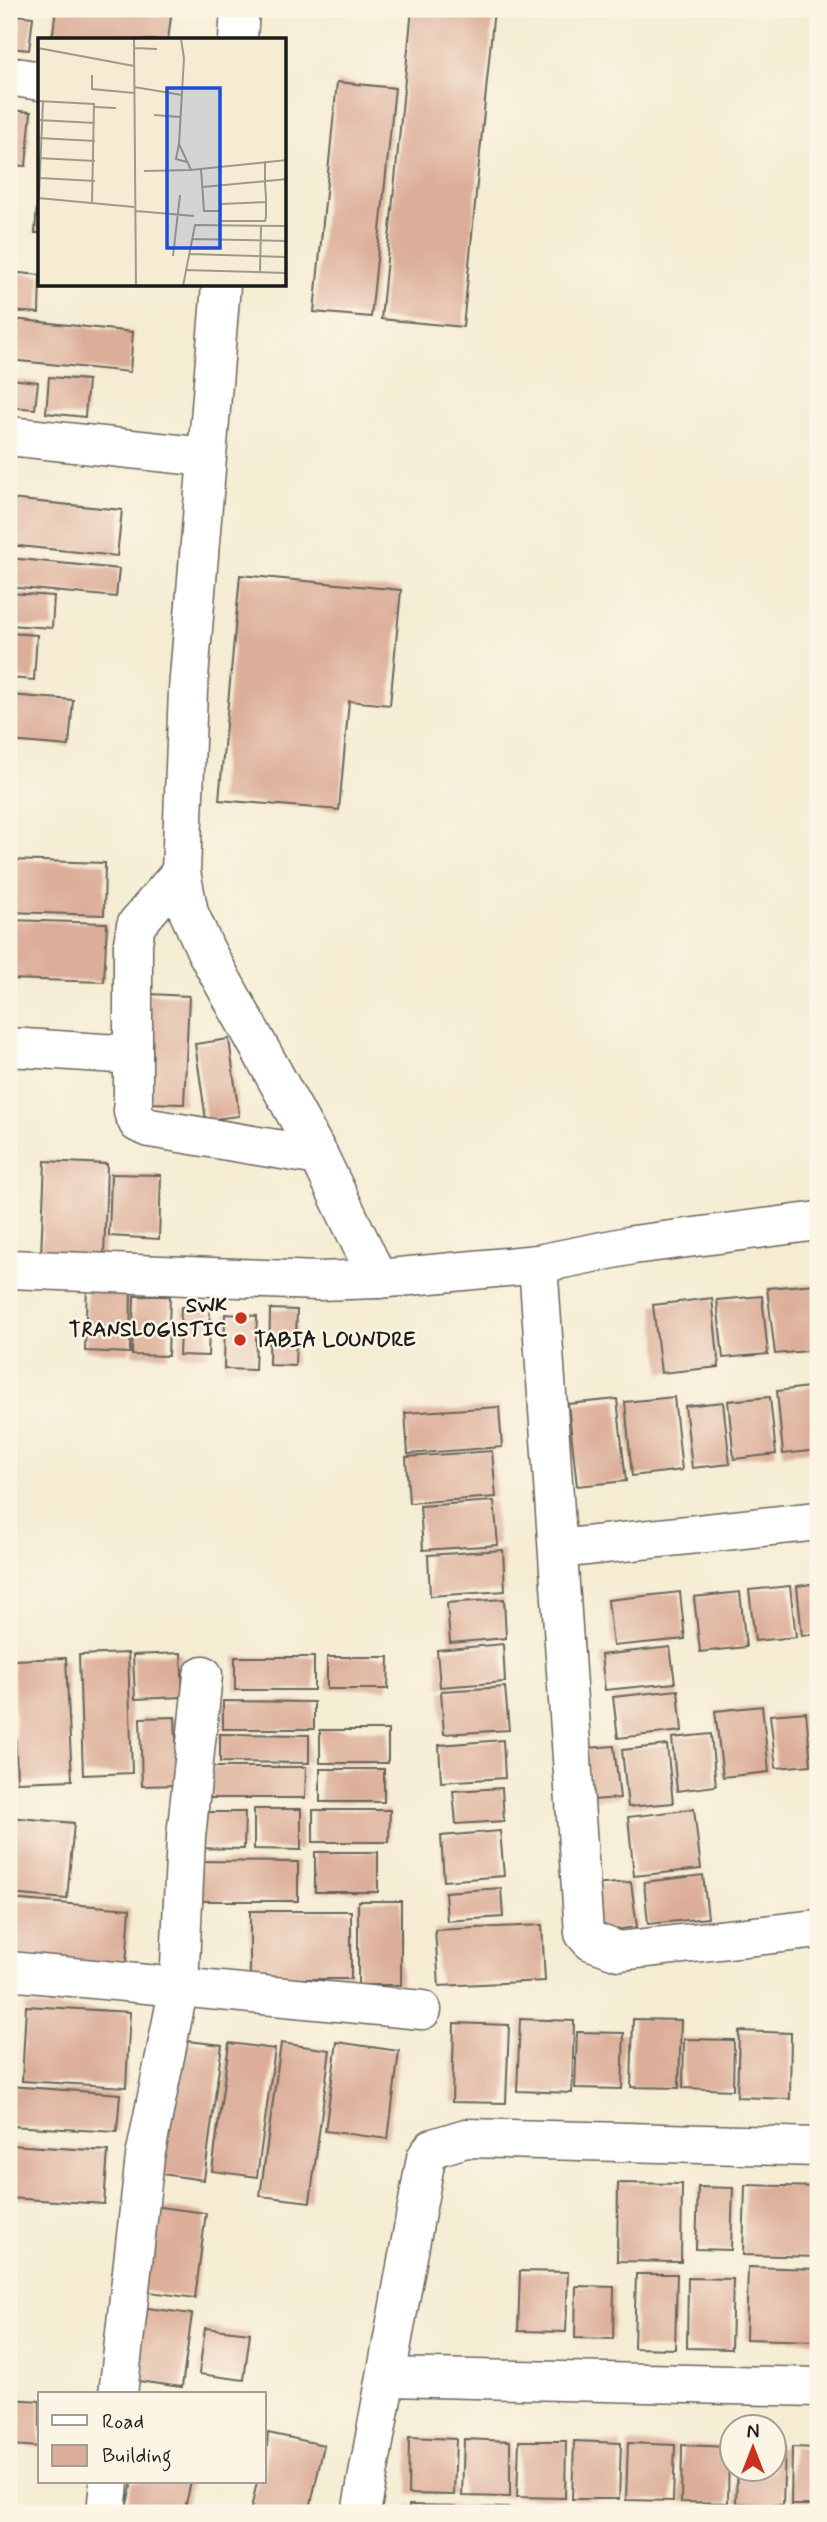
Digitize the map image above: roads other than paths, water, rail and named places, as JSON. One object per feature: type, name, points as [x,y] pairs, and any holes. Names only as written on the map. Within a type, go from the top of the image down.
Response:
[{"type":"street","points":[[239,38],[240,9]]},
{"type":"street","points":[[9,76],[38,81]]},
{"type":"street","points":[[221,287],[188,690],[181,872],[189,913],[206,951],[319,1156],[378,1279]]},
{"type":"street","points":[[9,436],[206,457]]},
{"type":"street","points":[[181,872],[136,925],[133,943],[133,1112],[138,1123],[150,1128],[319,1156]]},
{"type":"street","points":[[9,1047],[133,1055]]},
{"type":"street","points":[[9,1269],[318,1281],[378,1279],[538,1264],[633,1245],[818,1221]]},
{"type":"street","points":[[538,1264],[584,1933],[591,1941],[619,1951],[818,1929]]},
{"type":"street","points":[[558,1549],[818,1521]]},
{"type":"street","points":[[118,2392],[145,2157],[179,1986],[186,1837],[203,1675]]},
{"type":"street","points":[[9,1970],[422,2010]]},
{"type":"street","points":[[361,2513],[426,2158],[433,2148],[466,2138],[818,2147]]},
{"type":"street","points":[[388,2376],[818,2387]]},
{"type":"street","points":[[106,2513],[109,2484]]},
{"type":"place","name":"SWK TRANSLOGISTIC","points":[[241,1318]]},
{"type":"place","name":"TABIA LOUNDRE","points":[[240,1340]]}]
